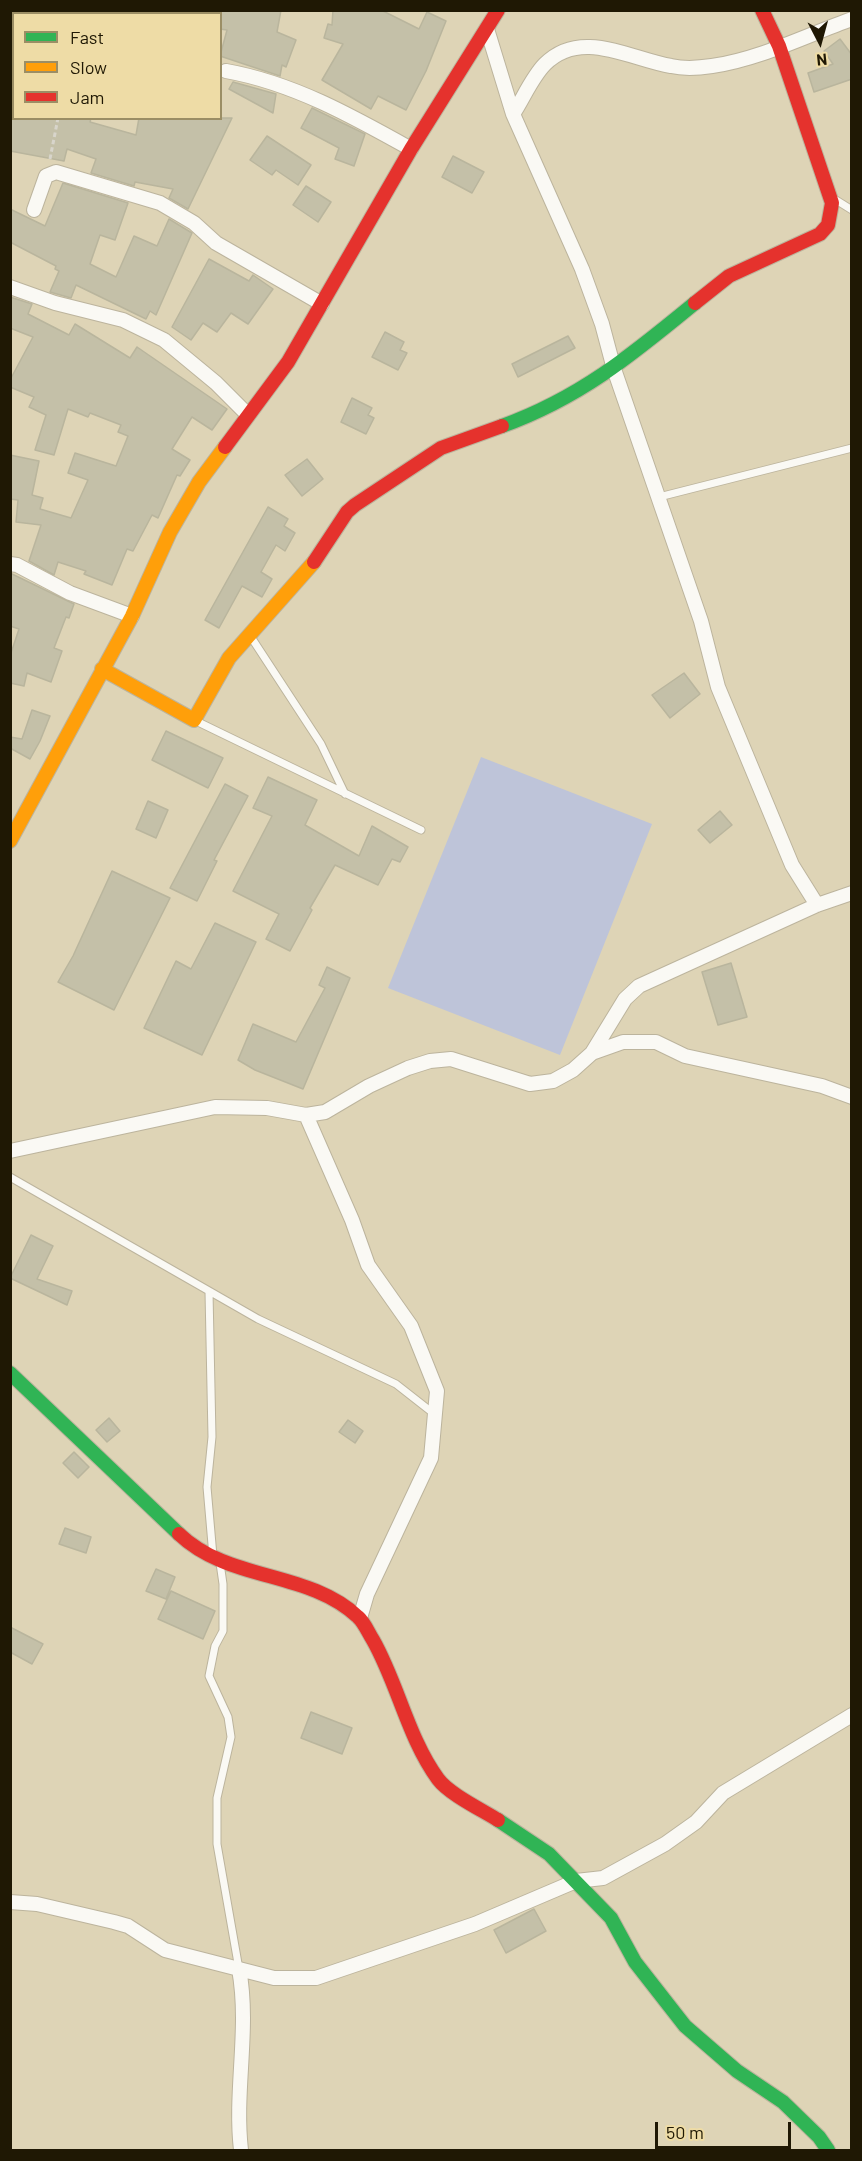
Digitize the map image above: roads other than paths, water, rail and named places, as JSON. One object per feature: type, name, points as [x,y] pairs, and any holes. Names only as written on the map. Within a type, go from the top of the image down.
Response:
[{"type":"street","points":[[10,841],[132,616],[176,522],[199,482],[288,362],[411,149],[498,10]]},
{"type":"street","points":[[102,669],[139,692],[194,720],[229,658],[313,564],[347,512],[355,505],[441,448],[533,415],[614,369],[729,276],[820,234],[832,214],[832,203],[779,46],[762,10]]},
{"type":"street","points":[[513,114],[543,65],[559,52],[579,47],[600,47],[682,68],[712,66],[741,59],[852,19]]},
{"type":"street","points":[[487,29],[513,114],[582,268],[602,324],[614,369],[701,621],[718,687],[792,865],[817,904]]},
{"type":"street","points":[[226,71],[277,82],[350,115],[411,149]]},
{"type":"street","points":[[34,210],[46,176],[56,172],[160,203],[194,223],[216,243],[322,304]]},
{"type":"street","points":[[10,287],[55,303],[123,320],[164,340],[216,383],[248,415]]},
{"type":"street","points":[[10,564],[17,565],[70,593],[132,616]]},
{"type":"street","points":[[10,1151],[215,1107],[258,1107],[306,1115],[325,1112],[369,1086],[408,1068],[430,1061],[451,1059],[530,1084],[553,1081],[573,1070],[592,1053],[626,999],[639,986],[817,904],[852,893]]},
{"type":"street","points":[[592,1053],[623,1042],[656,1042],[685,1056],[822,1086],[852,1097]]},
{"type":"street","points":[[306,1115],[352,1220],[368,1265],[411,1326],[437,1391],[433,1413],[431,1458],[367,1594],[360,1618]]},
{"type":"street","points":[[10,1373],[189,1544],[216,1560],[308,1587],[335,1599],[360,1618],[388,1666],[430,1770],[440,1782],[549,1854],[611,1918],[636,1962],[685,2026],[737,2071],[783,2102],[819,2137],[828,2151]]},
{"type":"street","points":[[10,1902],[37,1904],[128,1926],[165,1950],[274,1978],[298,1980],[316,1978],[475,1924],[576,1881],[603,1878],[665,1844],[696,1822],[723,1793],[852,1715]]},
{"type":"street","points":[[239,1969],[243,1991],[238,2116],[242,2151]]},
{"type":"lane","points":[[826,186],[838,202],[852,210]]},
{"type":"lane","points":[[659,497],[852,448]]},
{"type":"lane","points":[[249,633],[321,744],[345,794]]},
{"type":"lane","points":[[194,720],[421,830]]},
{"type":"lane","points":[[10,1178],[209,1292],[346,1363],[396,1384],[433,1413]]},
{"type":"lane","points":[[209,1292],[212,1437],[207,1486],[216,1560],[223,1584],[223,1631],[210,1663],[209,1676],[228,1717],[231,1737],[217,1798],[217,1844],[239,1969]]}]
